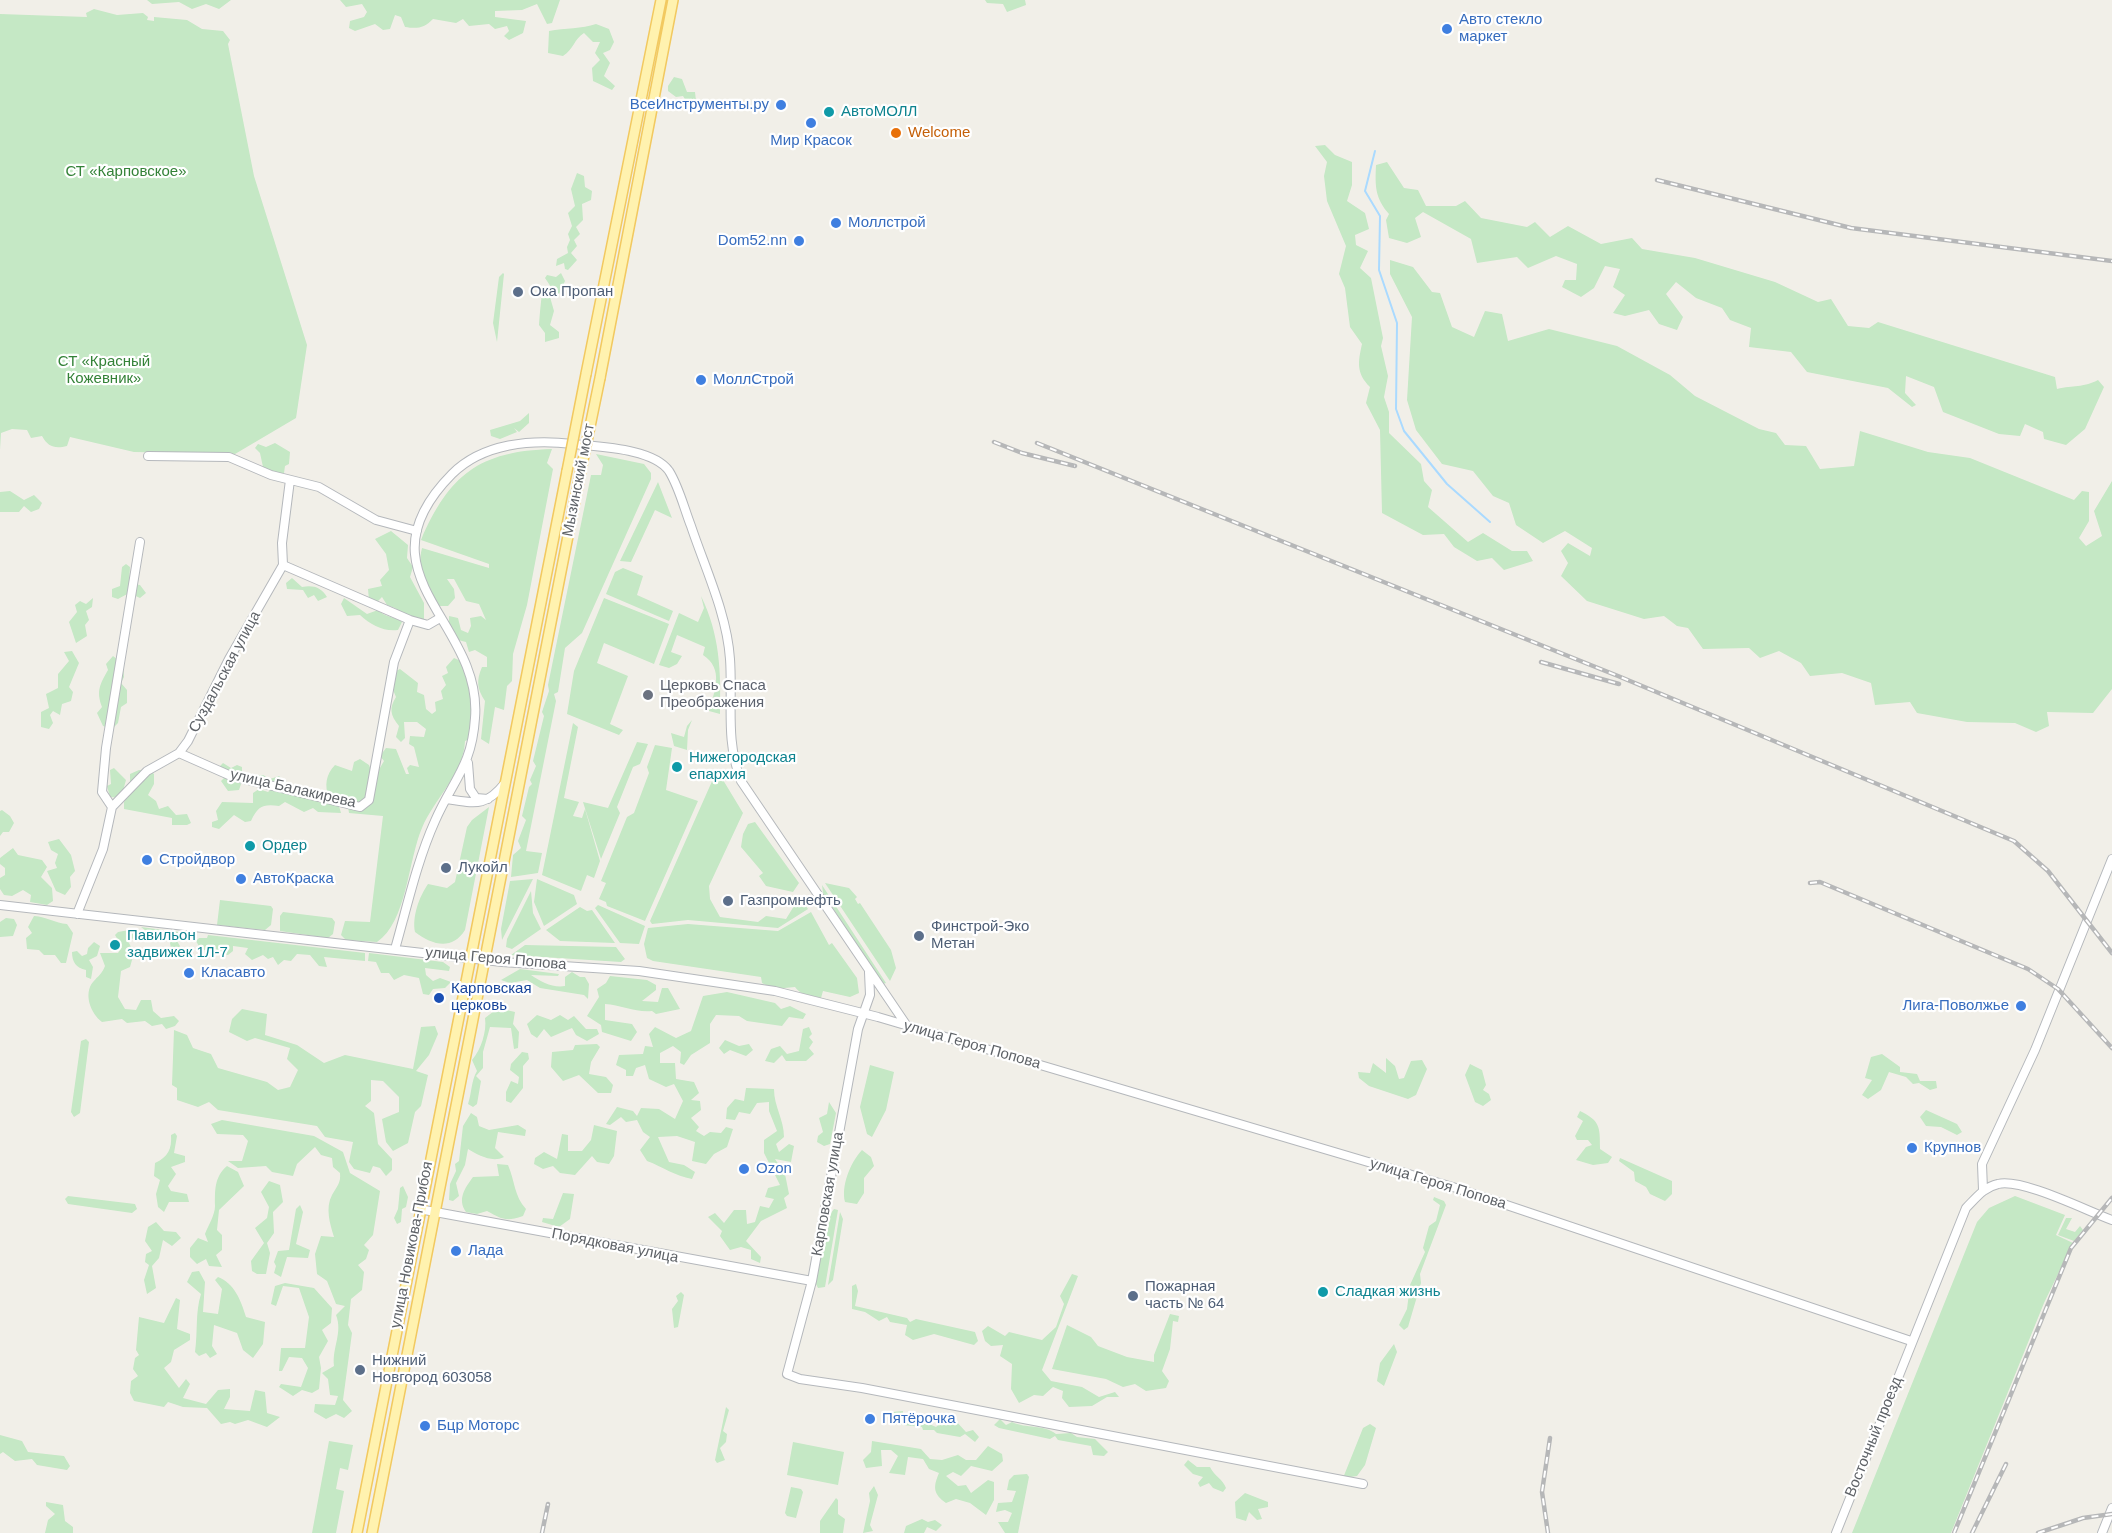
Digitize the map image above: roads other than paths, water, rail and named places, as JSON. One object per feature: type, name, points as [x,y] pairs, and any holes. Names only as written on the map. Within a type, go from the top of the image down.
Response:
[{"type":"main road","name":"Мызинский мост","points":[[470,958],[661,0]]},
{"type":"main road","name":"Мызинский мост","points":[[485,960],[673,0]]},
{"type":"main road","name":"улица Новикова-Прибоя","points":[[357,1533],[470,958]]},
{"type":"main road","name":"улица Новикова-Прибоя","points":[[372,1533],[485,960]]},
{"type":"street","points":[[395,949],[428,841],[446,799],[468,762],[474,737],[475,699],[463,657],[422,584],[414,562],[417,531],[429,503],[457,470],[482,453],[524,443],[554,442],[630,451],[662,463],[669,470],[727,633],[730,660],[731,748],[741,781],[908,1026]]},
{"type":"street","points":[[148,456],[230,457],[290,480],[318,487],[376,520],[417,531]]},
{"type":"street","points":[[290,480],[282,543],[283,565],[410,620],[428,625],[440,618]]},
{"type":"street","points":[[77,914],[103,849],[112,807],[102,792],[106,748],[140,542]]},
{"type":"street","name":"Суздальская улица","points":[[112,807],[147,771],[179,753],[188,741],[229,659],[283,565]]},
{"type":"street","name":"улица Балакирева","points":[[179,753],[231,776],[360,807],[369,800],[394,662],[410,620]]},
{"type":"street","points":[[468,762],[470,789],[476,798],[488,799]]},
{"type":"street","points":[[446,799],[480,804],[506,782]]},
{"type":"street","points":[[2112,859],[2035,1050],[1982,1164],[1983,1190],[2000,1183],[2023,1185],[2112,1220]]},
{"type":"street","name":"улица Героя Попова","points":[[0,905],[485,960],[639,971],[775,991],[908,1026],[1456,1188],[1911,1341]]},
{"type":"street","name":"Карповская улица","points":[[868,970],[871,987],[858,1029],[812,1281],[787,1374],[800,1379],[874,1390],[1363,1484]]},
{"type":"street","name":"Восточный проезд","points":[[1836,1533],[1911,1341],[1966,1209],[1983,1190]]},
{"type":"street","name":"Порядковая улица","points":[[419,1209],[812,1281]]},
{"type":"street","points":[[2102,1533],[2109,1525],[2112,1508]]},
{"type":"waterway","points":[[1375,151],[1365,191],[1380,216],[1379,270],[1397,323],[1396,409],[1404,431],[1447,484],[1490,522]]},
{"type":"railway","points":[[1657,180],[1851,228],[2112,261]]},
{"type":"railway","points":[[994,442],[1022,453],[1075,466]]},
{"type":"railway","points":[[1037,443],[1618,676],[2014,841],[2048,871],[2112,953]]},
{"type":"railway","points":[[1541,662],[1619,684]]},
{"type":"railway","points":[[1810,883],[1820,882],[2028,969],[2058,989],[2112,1048]]},
{"type":"railway","points":[[1954,1533],[2071,1248],[2112,1198]]},
{"type":"railway","points":[[1548,1533],[1542,1492],[1550,1438]]},
{"type":"railway","points":[[1972,1533],[2006,1464]]},
{"type":"railway","points":[[542,1533],[548,1504]]},
{"type":"railway","points":[[2038,1533],[2083,1518],[2112,1514]]},
{"type":"place","name":"Авто стекло маркет","points":[[1447,29]]},
{"type":"place","name":"ВсеИнструменты.ру","points":[[781,105]]},
{"type":"place","name":"АвтоМОЛЛ","points":[[829,112]]},
{"type":"place","name":"Мир Красок","points":[[811,123]]},
{"type":"place","name":"Welcome","points":[[896,133]]},
{"type":"place","name":"Моллcтрой","points":[[836,223]]},
{"type":"place","name":"Dom52.nn","points":[[799,241]]},
{"type":"place","name":"Ока Пропан","points":[[518,292]]},
{"type":"place","name":"МоллСтрой","points":[[701,380]]},
{"type":"place","name":"Церковь Спаса Преображения","points":[[648,695]]},
{"type":"place","name":"Нижегородская епархия","points":[[677,767]]},
{"type":"place","name":"Ордер","points":[[250,846]]},
{"type":"place","name":"Стройдвор","points":[[147,860]]},
{"type":"place","name":"Лукойл","points":[[446,868]]},
{"type":"place","name":"АвтоКраска","points":[[241,879]]},
{"type":"place","name":"Газпромнефть","points":[[728,901]]},
{"type":"place","name":"Финстрой-Эко Метан","points":[[919,936]]},
{"type":"place","name":"Павильон задвижек 1Л-7","points":[[115,945]]},
{"type":"place","name":"Класавто","points":[[189,973]]},
{"type":"place","name":"Карповская церковь","points":[[439,998]]},
{"type":"place","name":"Лига-Поволжье","points":[[2021,1006]]},
{"type":"place","name":"Крупнов","points":[[1912,1148]]},
{"type":"place","name":"Ozon","points":[[744,1169]]},
{"type":"place","name":"Лада","points":[[456,1251]]},
{"type":"place","name":"Сладкая жизнь","points":[[1323,1292]]},
{"type":"place","name":"Пожарная часть № 64","points":[[1133,1296]]},
{"type":"place","name":"Нижний Новгород 603058","points":[[360,1370]]},
{"type":"place","name":"Пятёрочка","points":[[870,1419]]},
{"type":"place","name":"Бцр Моторс","points":[[425,1426]]},
{"type":"park label","name":"СТ «Карповское»","points":[[126,172]]},
{"type":"park label","name":"СТ «Красный Кожевник»","points":[[104,370]]}]
